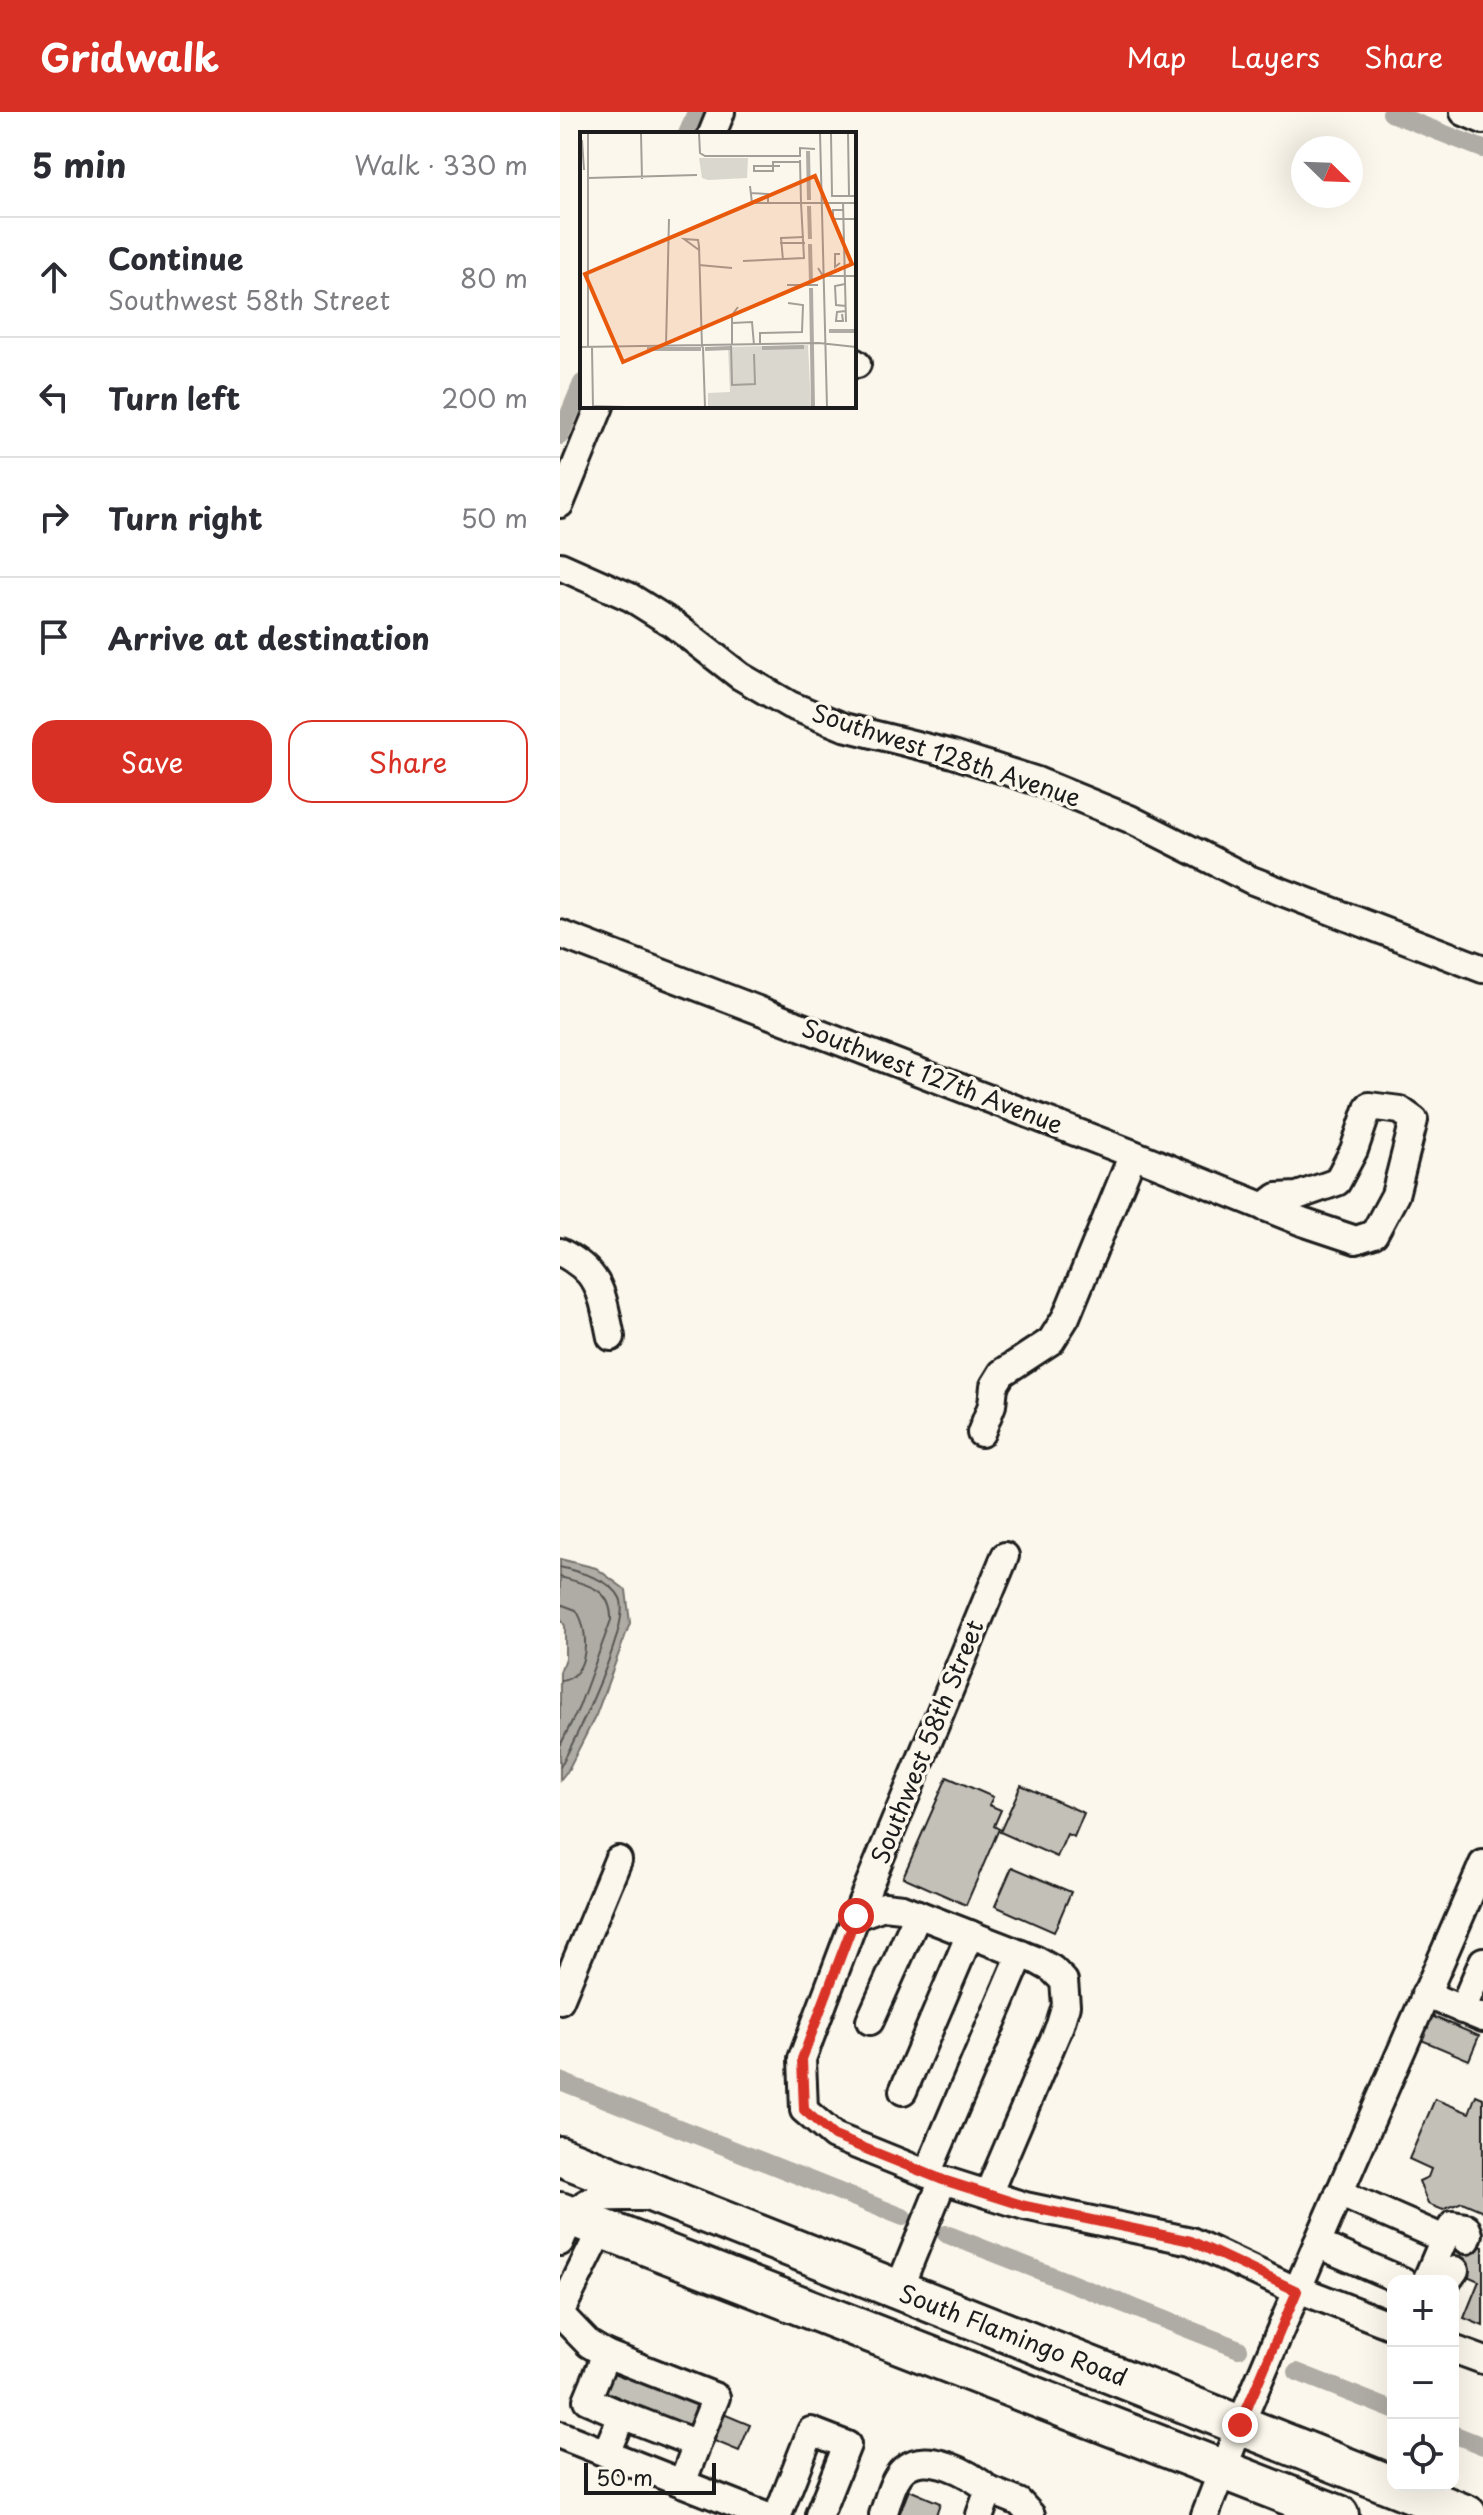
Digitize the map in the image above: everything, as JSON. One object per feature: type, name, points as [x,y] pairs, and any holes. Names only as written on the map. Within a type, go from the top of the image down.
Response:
[{"type":"highway","name":"South Flamingo Road","points":[[560,2156],[1467,2515]]},
{"type":"highway","name":"South Flamingo Road","points":[[573,2224],[1339,2515]]},
{"type":"street","points":[[713,132],[721,112]]},
{"type":"street","points":[[1464,112],[1483,120]]},
{"type":"street","points":[[560,504],[599,408]]},
{"type":"street","name":"Southwest 128th Avenue","points":[[560,566],[630,597],[673,624],[740,676],[790,705],[844,727],[953,754],[1037,781],[1130,819],[1251,880],[1483,969]]},
{"type":"street","name":"Southwest 127th Avenue","points":[[560,934],[1302,1222],[1356,1240],[1374,1234],[1395,1195],[1414,1120],[1400,1110],[1369,1106],[1354,1150],[1337,1182],[1297,1196],[1277,1197],[1264,1207]]},
{"type":"street","points":[[981,1433],[992,1405],[994,1386],[1002,1373],[1051,1341],[1066,1317],[1133,1154]]},
{"type":"street","points":[[560,1252],[595,1277],[611,1337]]},
{"type":"street","name":"Southwest 58th Street","points":[[935,2177],[834,2136],[804,2110],[802,2059],[856,1916],[1005,1556]]},
{"type":"street","points":[[560,2000],[618,1860]]},
{"type":"street","points":[[1205,2515],[1317,2244],[1483,1864]]},
{"type":"street","points":[[856,1916],[884,1906],[902,1908],[1021,1954],[1052,1969],[1064,1981],[1066,2005],[988,2194]]},
{"type":"street","points":[[870,2021],[918,1914]]},
{"type":"street","points":[[903,2091],[970,1934]]},
{"type":"street","points":[[898,2291],[935,2177],[1021,1954]]},
{"type":"street","points":[[1425,1994],[1472,2014],[1483,1961]]},
{"type":"street","points":[[935,2177],[1025,2206],[1191,2241],[1298,2290],[1387,2324]]},
{"type":"street","points":[[1339,2193],[1456,2240],[1430,2275]]},
{"type":"street","points":[[660,2197],[594,2199],[573,2224],[560,2313],[589,2344],[606,2354],[716,2397],[682,2483]]},
{"type":"street","points":[[1317,2244],[1389,2275]]},
{"type":"street","points":[[1459,2351],[1483,2360]]},
{"type":"street","points":[[606,2354],[587,2400],[697,2444]]},
{"type":"street","points":[[606,2453],[622,2415]]},
{"type":"street","points":[[778,2515],[811,2431],[847,2445],[819,2515]]},
{"type":"street","points":[[560,2435],[763,2515]]},
{"type":"street","points":[[883,2515],[898,2476],[913,2464],[942,2463],[978,2480],[989,2490],[1019,2502],[1031,2515]]},
{"type":"street","points":[[980,2515],[989,2490]]},
{"type":"water","points":[[560,1559],[596,1568],[626,1590],[630,1623],[596,1715],[560,1780],[560,1672],[565,1658],[565,1626],[560,1617]]},
{"type":"building","points":[[947,1777],[993,1797],[989,1805],[1001,1810],[994,1826],[999,1829],[966,1905],[903,1877]]},
{"type":"building","points":[[1021,1785],[1084,1813],[1074,1837],[1067,1834],[1057,1857],[1000,1832]]},
{"type":"building","points":[[1012,1867],[1071,1892],[1054,1932],[995,1906]]},
{"type":"building","points":[[1429,2015],[1479,2036],[1469,2060],[1419,2039]]},
{"type":"building","points":[[1476,2095],[1483,2098],[1483,2211],[1462,2202],[1443,2210],[1428,2204],[1419,2181],[1428,2177],[1431,2169],[1409,2159],[1435,2099],[1469,2113]]},
{"type":"building","points":[[1455,2235],[1483,2247],[1483,2326],[1464,2318],[1479,2281],[1442,2265]]},
{"type":"building","points":[[613,2368],[750,2425],[739,2451],[602,2395]]},
{"type":"building","points":[[909,2490],[940,2503],[936,2515],[899,2515]]},
{"type":"waterway","points":[[688,132],[696,112]]},
{"type":"waterway","points":[[1391,113],[1483,149]]},
{"type":"waterway","points":[[560,436],[580,388]]},
{"type":"waterway","points":[[560,2081],[903,2217]]},
{"type":"waterway","points":[[946,2234],[1239,2349]]},
{"type":"waterway","points":[[1297,2372],[1387,2408]]},
{"type":"waterway","points":[[1459,2436],[1483,2446]]},
{"type":"route","points":[[856,1916],[802,2059],[804,2110],[834,2136],[943,2180],[1025,2206],[1191,2241],[1297,2291],[1240,2425]]}]
